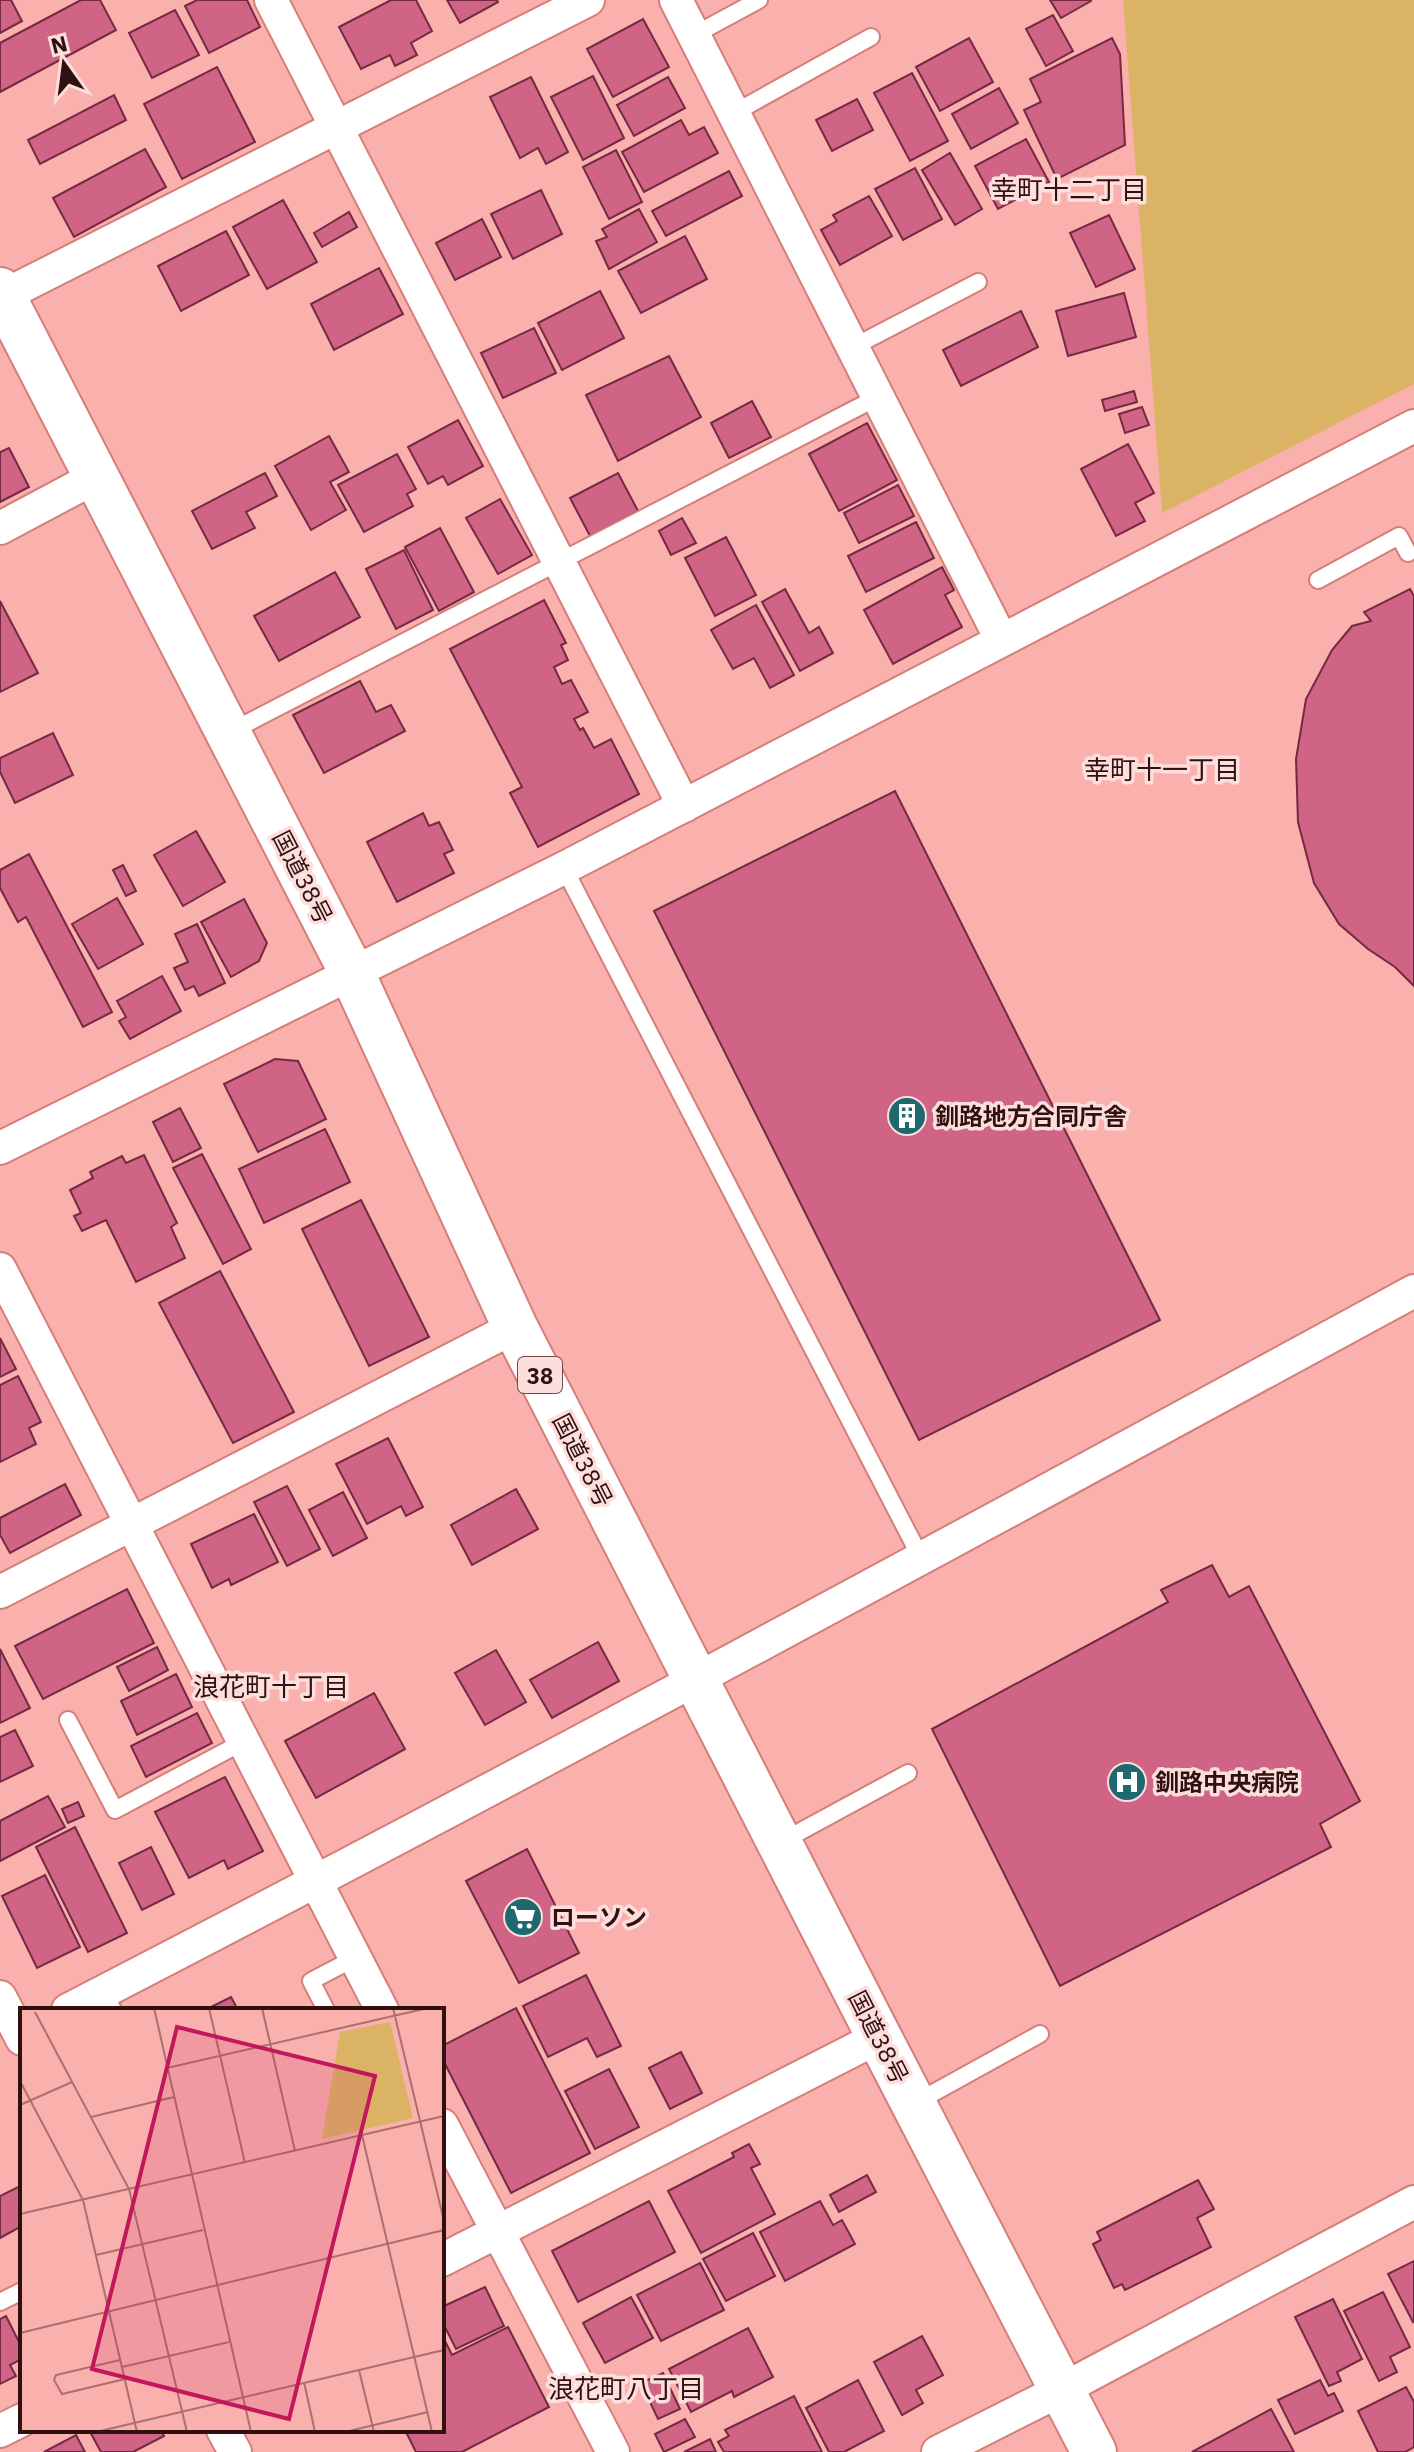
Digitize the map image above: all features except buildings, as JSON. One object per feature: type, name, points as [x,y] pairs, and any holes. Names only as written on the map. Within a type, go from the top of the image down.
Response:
[{"type":"highway","name":"国道38号","points":[[1,293],[352,973],[515,1327],[1094,2452]]},
{"type":"street","points":[[271,0],[684,806]]},
{"type":"street","points":[[1,293],[588,0]]},
{"type":"street","points":[[676,0],[1001,639]]},
{"type":"street","points":[[0,1148],[564,868],[1414,426]]},
{"type":"street","points":[[0,528],[96,477]]},
{"type":"street","points":[[0,1269],[381,2008]]},
{"type":"street","points":[[77,2008],[108,2001],[316,1882],[1414,1291]]},
{"type":"street","points":[[0,1592],[515,1327]]},
{"type":"street","points":[[0,1997],[16,2038]]},
{"type":"street","points":[[444,2259],[879,2037]]},
{"type":"street","points":[[444,2130],[457,2166],[498,2232],[613,2452]]},
{"type":"street","points":[[938,2452],[1414,2202]]},
{"type":"street","points":[[0,2431],[20,2421]]},
{"type":"street","points":[[224,2432],[235,2452]]},
{"type":"lane","points":[[694,35],[759,0]]},
{"type":"lane","points":[[734,113],[871,37]]},
{"type":"lane","points":[[853,347],[978,282]]},
{"type":"lane","points":[[228,733],[878,397]]},
{"type":"lane","points":[[1318,580],[1399,536],[1412,556]]},
{"type":"lane","points":[[564,868],[921,1558]]},
{"type":"lane","points":[[68,1720],[115,1810],[243,1742]]},
{"type":"lane","points":[[779,1843],[908,1773]]},
{"type":"lane","points":[[325,2008],[311,1981],[355,1958]]},
{"type":"lane","points":[[914,2104],[1040,2034]]},
{"type":"lane","points":[[0,2302],[20,2292]]},
{"type":"shaded area","points":[[1123,0],[1414,0],[1414,384],[1162,513]]},
{"type":"place","name":"釧路地方合同庁舎","points":[[907,1116]]},
{"type":"place","name":"釧路中央病院","points":[[1127,1782]]},
{"type":"place","name":"ローソン","points":[[523,1917]]},
{"type":"district","name":"幸町十二丁目","points":[[1069,189]]},
{"type":"district","name":"幸町十一丁目","points":[[1162,769]]},
{"type":"district","name":"浪花町十丁目","points":[[271,1686]]},
{"type":"district","name":"浪花町八丁目","points":[[626,2388]]}]
